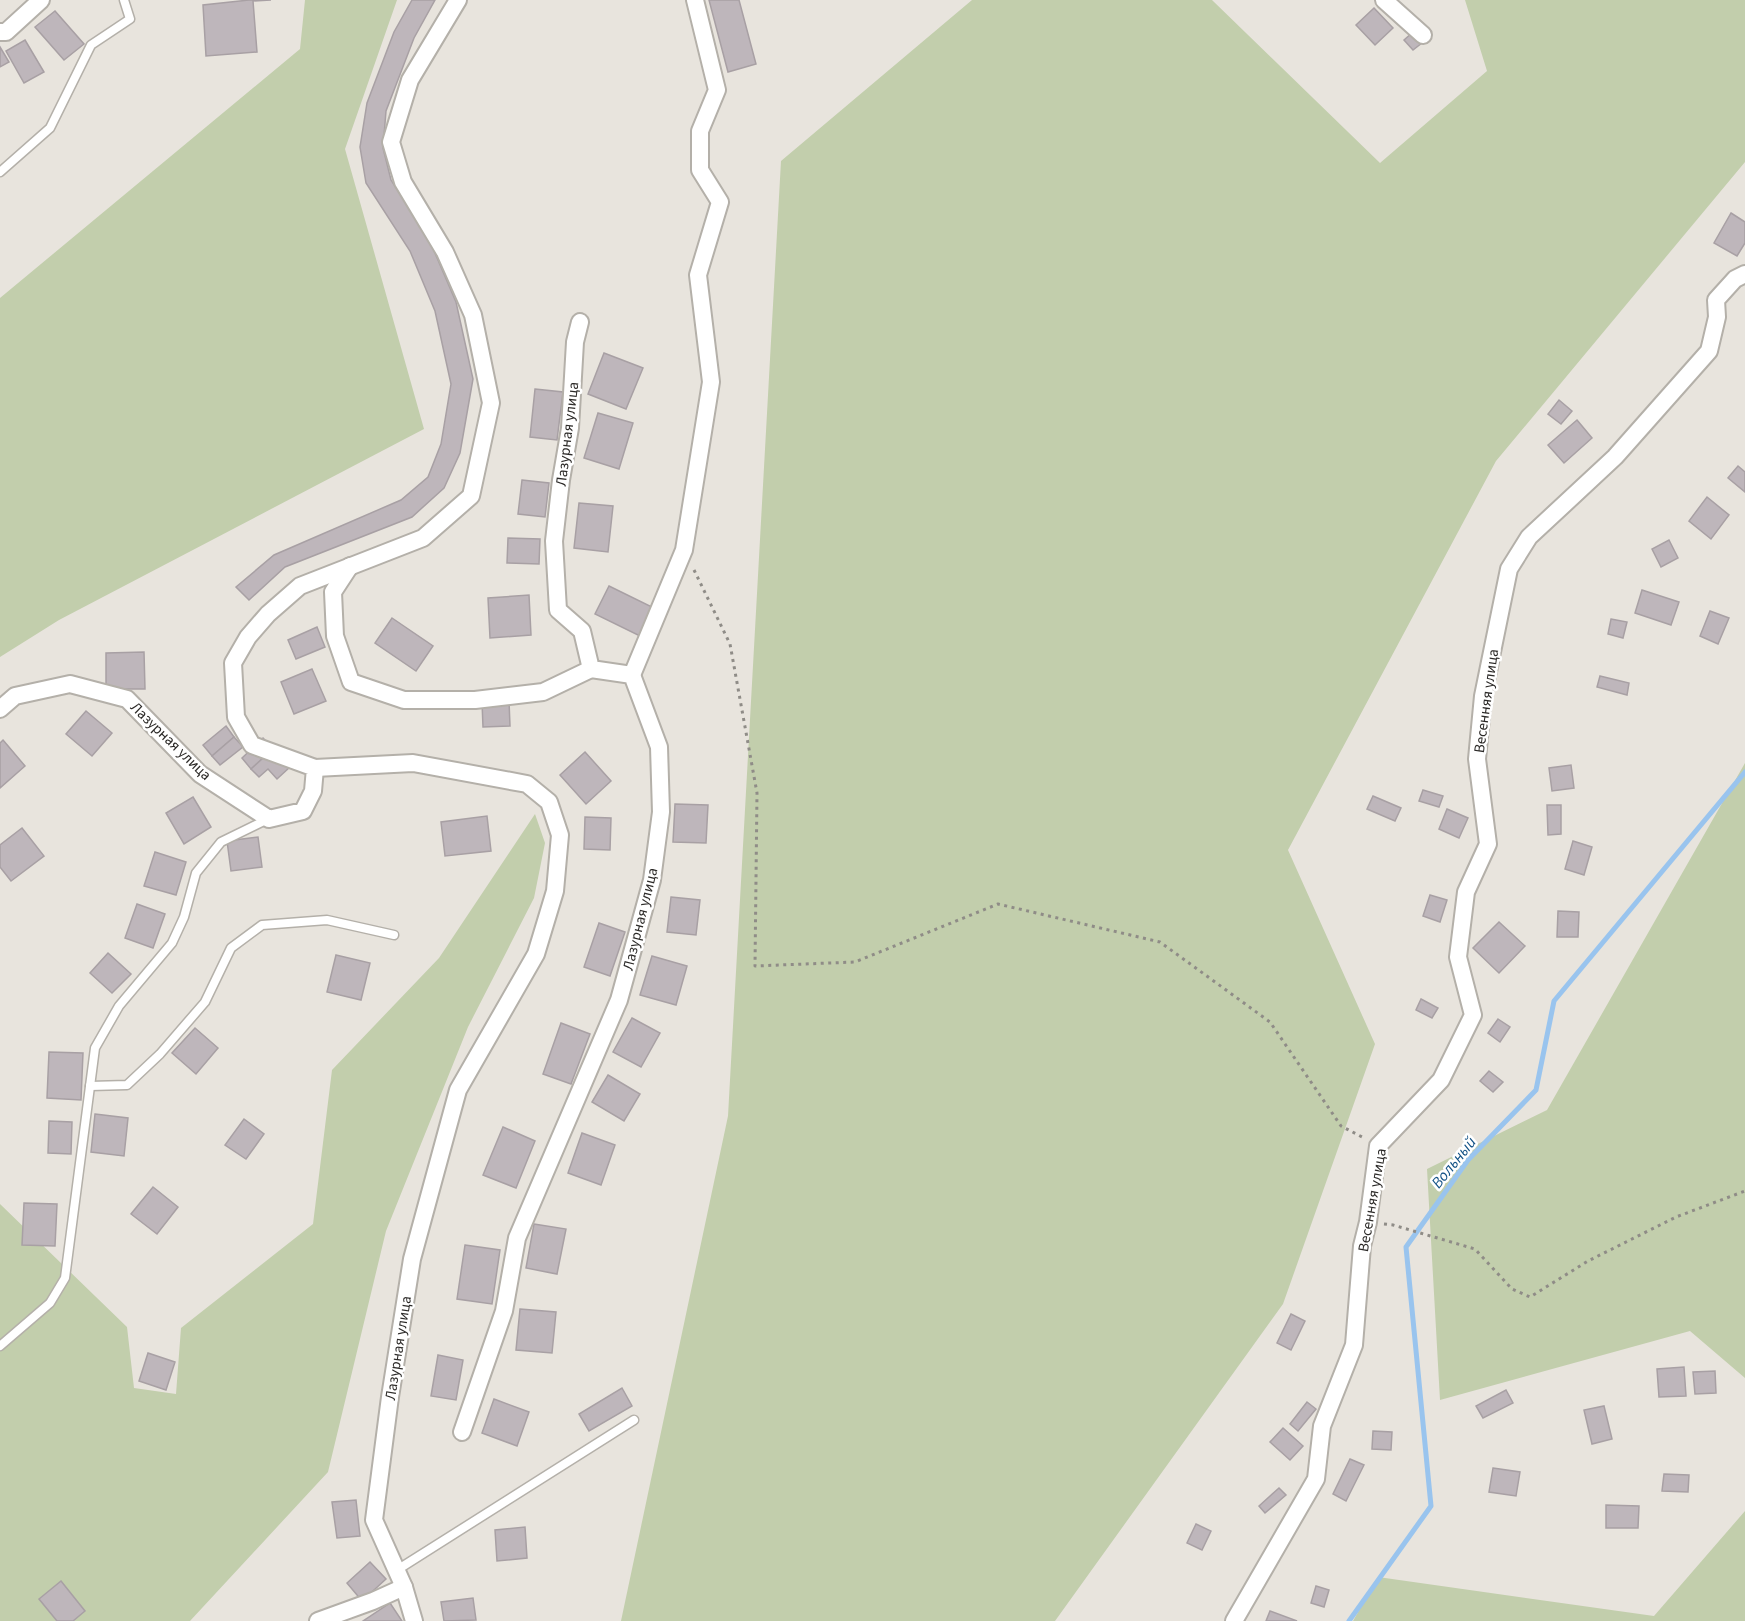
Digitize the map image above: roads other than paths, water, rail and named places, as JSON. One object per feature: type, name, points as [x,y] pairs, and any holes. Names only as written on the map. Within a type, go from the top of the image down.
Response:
[{"type":"street","points":[[0,33],[6,32],[41,0]]},
{"type":"street","name":"Лазурная улица","points":[[414,1621],[404,1587],[374,1520],[390,1397],[412,1259],[458,1090],[536,954],[555,891],[560,835],[549,802],[527,784],[413,763],[315,768],[252,745],[236,717],[233,663],[248,637],[268,614],[300,586],[423,538],[471,496],[491,403],[473,315],[445,252],[403,182],[392,142],[410,80],[458,0]]},
{"type":"street","points":[[350,566],[333,592],[335,636],[351,682],[404,700],[475,700],[543,692],[591,669],[632,675],[684,550],[711,382],[698,275],[720,202],[700,170],[700,131],[717,90],[695,0]]},
{"type":"street","points":[[1384,0],[1423,35]]},
{"type":"street","name":"Весенняя улица","points":[[1234,1621],[1316,1479],[1322,1426],[1354,1345],[1362,1246],[1368,1222],[1378,1146],[1441,1080],[1473,1015],[1458,957],[1466,892],[1488,844],[1477,759],[1483,696],[1509,569],[1528,537],[1615,457],[1709,351],[1717,317],[1716,300],[1735,279],[1745,274]]},
{"type":"street","name":"Лазурная улица","points":[[580,322],[575,342],[570,428],[554,541],[558,610],[582,631],[591,669]]},
{"type":"street","name":"Лазурная улица","points":[[462,1432],[504,1311],[518,1238],[619,1000],[652,880],[660,812],[659,747],[632,675]]},
{"type":"street","name":"Лазурная улица","points":[[0,709],[15,696],[70,684],[127,699],[200,774],[269,819]]},
{"type":"street","points":[[269,819],[303,811],[313,791],[315,768]]},
{"type":"street","points":[[318,1621],[404,1587]]},
{"type":"lane","points":[[0,172],[50,128],[92,45],[130,19],[124,0]]},
{"type":"lane","points":[[0,1346],[50,1303],[65,1278],[95,1048],[118,1006],[172,943],[184,917],[196,873],[221,842],[269,819]]},
{"type":"lane","points":[[90,1086],[127,1085],[160,1054],[205,1002],[231,948],[262,925],[327,920],[394,935]]},
{"type":"lane","points":[[397,1570],[634,1420]]},
{"type":"waterway","name":"Вольный","points":[[1349,1621],[1431,1506],[1406,1247],[1468,1160],[1536,1090],[1554,1001],[1745,772]]}]
